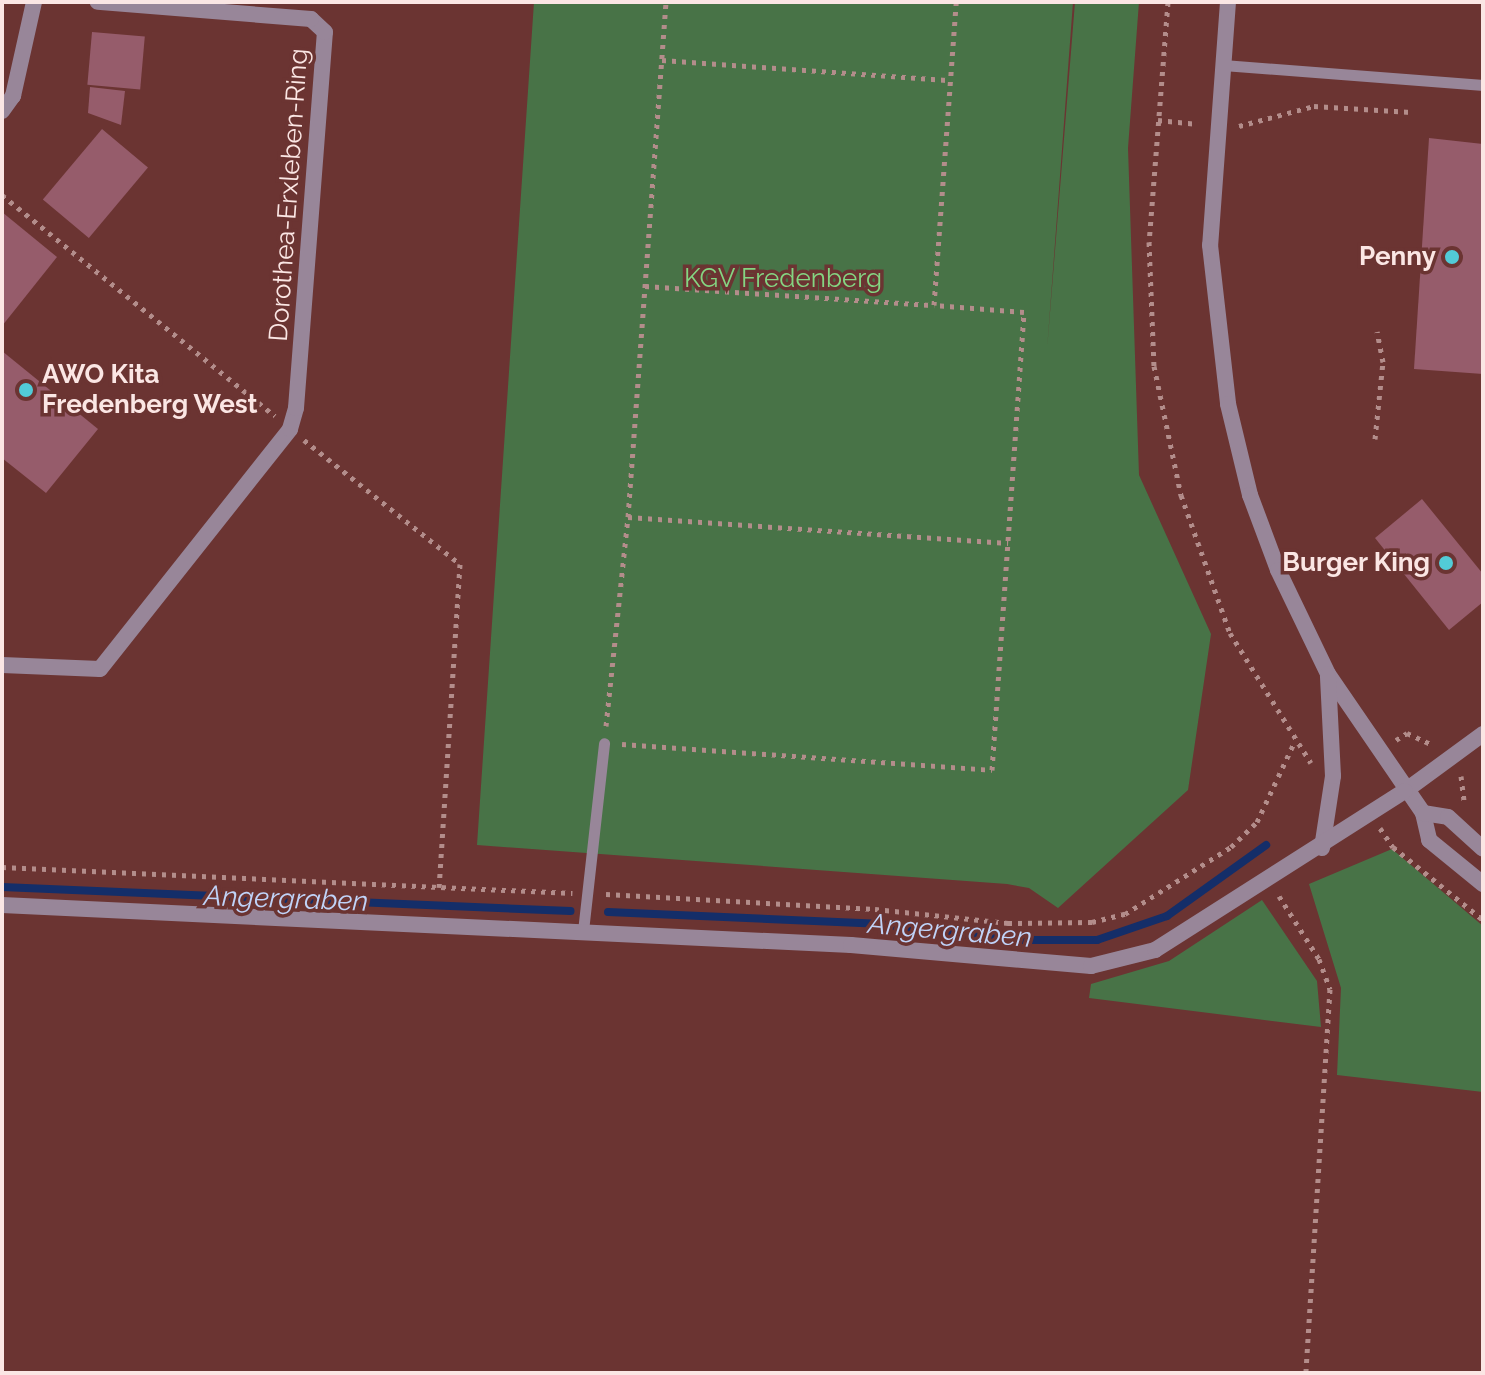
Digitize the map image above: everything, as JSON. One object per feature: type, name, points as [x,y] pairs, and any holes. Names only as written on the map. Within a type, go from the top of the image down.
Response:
[{"type":"street","points":[[2,111],[13,96],[34,2]]},
{"type":"street","name":"Dorothea-Erxleben-Ring","points":[[98,2],[311,19],[325,32],[290,429]]},
{"type":"street","points":[[1228,2],[1210,245],[1228,404],[1261,525],[1328,674],[1405,791],[1423,813],[1429,840],[1483,884]]},
{"type":"street","points":[[2,665],[100,669],[290,429]]},
{"type":"street","points":[[1322,848],[1333,776],[1328,674]]},
{"type":"street","points":[[2,905],[851,945],[1091,966],[1155,950],[1322,848],[1483,734]]},
{"type":"street","points":[[1423,813],[1448,817],[1483,849]]},
{"type":"lane","points":[[1223,65],[1483,85]]},
{"type":"lane","points":[[583,931],[604,743]]},
{"type":"path","points":[[645,286],[1024,312],[992,770],[604,743],[628,517],[645,286],[662,60],[666,2]]},
{"type":"path","points":[[934,305],[956,2]]},
{"type":"path","points":[[2,867],[875,909],[1008,923],[1092,922],[1125,914],[1161,895],[1231,847],[1257,822],[1294,743],[1230,633],[1181,495],[1154,366],[1149,242],[1168,2]]},
{"type":"path","points":[[662,60],[950,80]]},
{"type":"path","points":[[1158,120],[1244,126],[1314,106],[1411,112]]},
{"type":"path","points":[[2,195],[460,564],[439,887]]},
{"type":"path","points":[[1375,439],[1383,362],[1377,332]]},
{"type":"path","points":[[628,517],[1008,543]]},
{"type":"path","points":[[1419,867],[1483,920]]},
{"type":"path","points":[[1269,881],[1319,959],[1330,989],[1306,1373]]},
{"type":"green space","name":"KGV Fredenberg","points":[[534,2],[1073,2],[1047,350],[1075,2],[1139,2],[1128,148],[1139,475],[1211,634],[1188,790],[1058,908],[1029,888],[1007,884],[477,845]]},
{"type":"green space","points":[[1392,849],[1483,926],[1483,1092],[1337,1075],[1341,988],[1309,884]]},
{"type":"green space","points":[[1262,900],[1317,981],[1321,1027],[1089,998],[1091,984],[1169,961]]},
{"type":"building","points":[[92,32],[145,37],[140,89],[87,85]]},
{"type":"building","points":[[90,87],[125,91],[121,125],[88,113]]},
{"type":"building","points":[[102,129],[148,168],[89,238],[43,199]]},
{"type":"building","name":"Penny","points":[[1429,138],[1483,144],[1483,374],[1414,369]]},
{"type":"building","name":"AWO Kita Fredenberg West","points":[[2,212],[57,257],[2,326]]},
{"type":"building","name":"AWO Kita Fredenberg West","points":[[2,351],[98,429],[46,493],[2,458]]},
{"type":"building","points":[[1422,499],[1483,574],[1483,602],[1449,630],[1375,538]]},
{"type":"waterway","name":"Angergraben","points":[[608,912],[878,924],[1013,940],[1097,940],[1167,916],[1266,845]]},
{"type":"waterway","name":"Angergraben","points":[[2,887],[570,911]]},
{"type":"place","name":"Penny","points":[[1452,257]]},
{"type":"place","name":"AWO Kita Fredenberg West","points":[[26,390]]},
{"type":"place","name":"Burger King","points":[[1446,563]]}]
